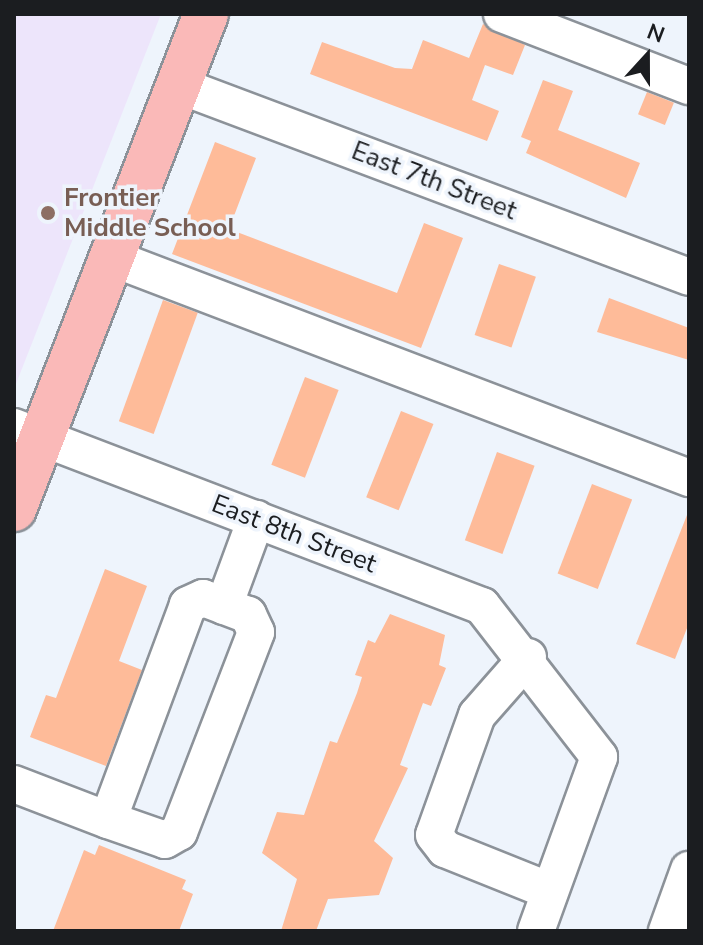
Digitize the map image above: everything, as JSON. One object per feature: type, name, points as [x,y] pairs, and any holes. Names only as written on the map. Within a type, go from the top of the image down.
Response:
[{"type":"main road","points":[[14,509],[28,432],[112,258],[206,14]]},
{"type":"street","points":[[502,14],[689,86]]},
{"type":"street","name":"East 7th Street","points":[[178,85],[689,277]]},
{"type":"street","points":[[112,258],[689,478]]},
{"type":"street","name":"East 8th Street","points":[[28,432],[482,606],[528,657],[599,757],[550,891]]},
{"type":"street","points":[[224,606],[256,519]]},
{"type":"street","points":[[14,784],[108,820],[165,840],[179,832],[256,632],[248,615],[203,598],[188,605],[108,820]]},
{"type":"street","points":[[528,657],[477,715],[434,835],[445,849],[550,891],[536,931]]},
{"type":"street","points":[[667,931],[689,870]]},
{"type":"shaded area","name":"Frontier Middle School","points":[[14,14],[161,14],[14,389]]},
{"type":"building","points":[[483,24],[525,45],[513,75],[485,65],[472,100],[499,111],[487,141],[310,74],[322,42],[395,68],[412,69],[423,40],[469,58]]},
{"type":"building","points":[[543,80],[573,91],[558,130],[640,163],[626,198],[526,153],[531,141],[521,137]]},
{"type":"building","points":[[647,92],[674,103],[665,125],[638,114]]},
{"type":"building","points":[[215,142],[256,158],[229,229],[397,293],[424,223],[463,238],[421,348],[172,254]]},
{"type":"building","points":[[499,264],[536,277],[511,348],[475,335]]},
{"type":"building","points":[[609,298],[689,328],[689,360],[597,332]]},
{"type":"building","points":[[163,300],[198,313],[154,434],[119,421]]},
{"type":"building","points":[[305,377],[339,390],[305,478],[271,465]]},
{"type":"building","points":[[401,411],[433,424],[399,510],[366,497]]},
{"type":"building","points":[[497,452],[535,466],[502,554],[465,540]]},
{"type":"building","points":[[592,484],[632,499],[598,589],[558,574]]},
{"type":"building","points":[[689,510],[689,623],[675,659],[636,644]]},
{"type":"building","points":[[105,569],[147,586],[119,661],[142,670],[106,766],[30,737],[46,695],[56,698]]},
{"type":"building","points":[[390,614],[445,635],[439,665],[446,668],[431,706],[423,703],[400,765],[408,768],[374,841],[393,858],[379,895],[328,899],[316,931],[281,931],[297,879],[262,853],[277,812],[304,815],[330,741],[337,743],[357,693],[362,677],[355,675],[368,640],[375,643]]},
{"type":"building","points":[[99,845],[186,880],[182,889],[193,894],[179,931],[53,931],[84,850],[95,855]]},
{"type":"place","name":"Frontier Middle School","points":[[48,213]]}]
